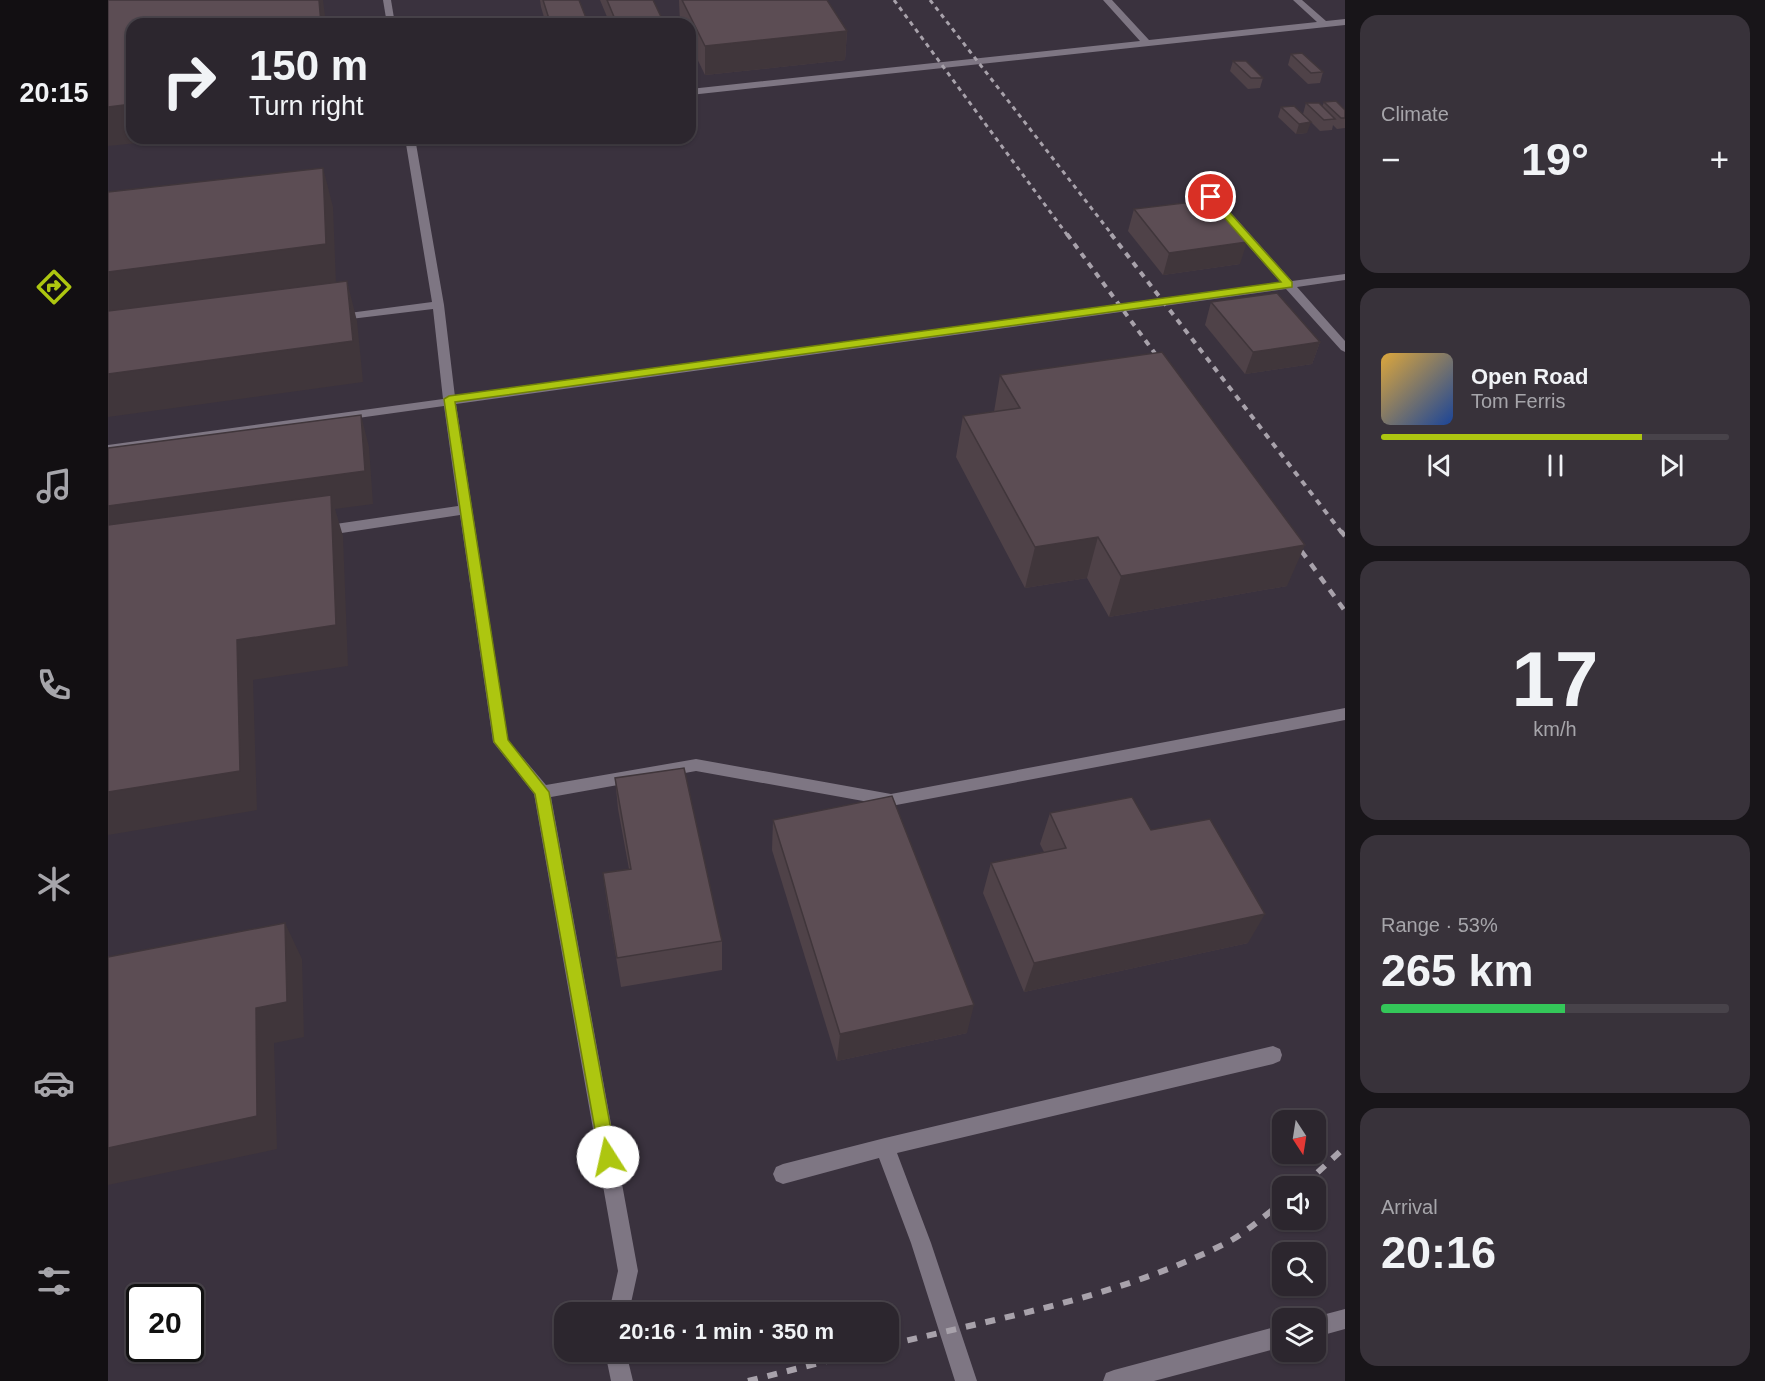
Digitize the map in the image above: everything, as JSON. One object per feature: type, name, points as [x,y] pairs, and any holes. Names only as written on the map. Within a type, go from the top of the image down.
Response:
[{"type":"street","points":[[387,0],[390,18]]},
{"type":"street","points":[[1107,0],[1146,43]]},
{"type":"street","points":[[1297,0],[1324,24]]},
{"type":"street","points":[[696,91],[1345,22]]},
{"type":"street","points":[[411,144],[438,305],[449,399],[501,742],[542,792],[628,1271],[621,1302]]},
{"type":"street","points":[[1211,197],[1345,348]]},
{"type":"street","points":[[108,449],[449,399],[1345,277]]},
{"type":"street","points":[[320,319],[438,305]]},
{"type":"street","points":[[313,533],[467,509]]},
{"type":"street","points":[[542,792],[696,765],[891,800],[1345,714]]},
{"type":"street","points":[[783,1174],[885,1147],[1273,1056]]},
{"type":"street","points":[[885,1147],[921,1243],[966,1381]]},
{"type":"street","points":[[1326,1324],[1345,1319]]},
{"type":"street","points":[[1114,1381],[1272,1339]]},
{"type":"street","points":[[618,1362],[622,1381]]},
{"type":"building","points":[[108,0],[319,0],[320,18],[126,18],[126,105],[108,107]]},
{"type":"building","points":[[543,0],[579,0],[586,18],[549,18]]},
{"type":"building","points":[[607,0],[653,0],[662,18],[614,18]]},
{"type":"building","points":[[682,0],[827,0],[847,31],[705,46],[696,28],[696,18],[691,18]]},
{"type":"building","points":[[1302,53],[1323,72],[1311,73],[1291,54]]},
{"type":"building","points":[[1233,61],[1246,61],[1263,78],[1251,78]]},
{"type":"building","points":[[1336,101],[1345,110],[1345,118],[1341,118],[1324,102]]},
{"type":"building","points":[[1306,103],[1319,103],[1335,119],[1324,120]]},
{"type":"building","points":[[1294,106],[1311,122],[1299,124],[1281,107]]},
{"type":"building","points":[[323,168],[326,244],[108,272],[108,192]]},
{"type":"building","points":[[1209,200],[1247,242],[1169,253],[1134,209]]},
{"type":"building","points":[[347,281],[353,341],[108,374],[108,311]]},
{"type":"building","points":[[1277,293],[1320,342],[1253,352],[1211,302]]},
{"type":"building","points":[[1162,352],[1305,545],[1121,576],[1098,537],[1035,547],[963,416],[1020,408],[1000,375]]},
{"type":"building","points":[[361,415],[365,471],[108,506],[108,448]]},
{"type":"building","points":[[331,495],[336,625],[237,640],[240,771],[108,792],[108,525]]},
{"type":"building","points":[[684,768],[722,941],[617,958],[603,873],[631,869],[615,778]]},
{"type":"building","points":[[892,796],[974,1005],[840,1034],[773,820]]},
{"type":"building","points":[[1132,797],[1151,830],[1210,819],[1265,914],[1034,963],[991,863],[1066,848],[1050,813]]},
{"type":"building","points":[[285,923],[287,1002],[256,1008],[257,1116],[108,1148],[108,957]]},
{"type":"railway","points":[[894,0],[1068,236]]},
{"type":"railway","points":[[930,0],[1113,236]]},
{"type":"railway","points":[[1067,234],[1165,367]]},
{"type":"railway","points":[[1111,234],[1342,533]]},
{"type":"railway","points":[[1341,531],[1345,536]]},
{"type":"railway","points":[[1292,538],[1345,611]]},
{"type":"railway","points":[[1314,1176],[1345,1147]]},
{"type":"railway","points":[[899,1342],[1062,1303],[1148,1277],[1230,1241],[1272,1211]]},
{"type":"railway","points":[[748,1381],[823,1362]]},
{"type":"route","points":[[608,1157],[542,792],[501,742],[449,399],[1164,300],[1288,285],[1211,197]]}]
